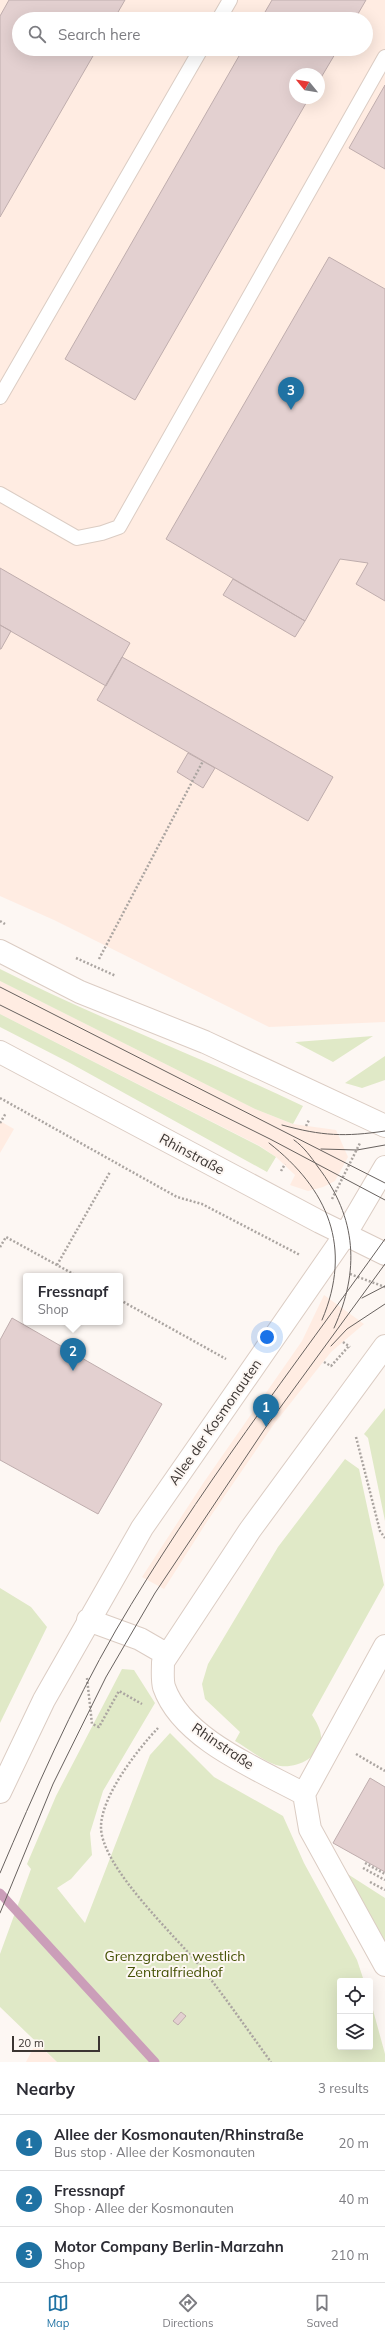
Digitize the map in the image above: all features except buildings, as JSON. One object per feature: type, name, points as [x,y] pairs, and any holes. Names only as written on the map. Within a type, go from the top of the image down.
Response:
[{"type":"street","points":[[0,951],[80,992],[205,1042],[385,1126]]},
{"type":"street","name":"Rhinstraße","points":[[0,1052],[345,1235],[385,1254]]},
{"type":"street","name":"Allee der Kosmonauten","points":[[0,1792],[44,1700],[88,1620],[142,1528],[217,1418],[295,1310],[345,1235],[385,1167]]},
{"type":"street","points":[[88,1620],[140,1639],[166,1654],[250,1530],[385,1346]]},
{"type":"street","points":[[385,1646],[304,1794],[310,1829],[385,1965]]},
{"type":"street","name":"Rhinstraße","points":[[166,1654],[163,1662],[164,1686],[172,1715],[221,1748],[304,1794]]},
{"type":"lane","points":[[223,12],[230,0]]},
{"type":"lane","points":[[0,397],[198,56]]},
{"type":"lane","points":[[0,494],[77,538],[102,533],[119,526],[385,57]]},
{"type":"path","points":[[99,959],[203,761]]},
{"type":"path","points":[[0,1098],[177,1197],[202,1204],[239,1223]]},
{"type":"path","points":[[0,1122],[6,1114]]},
{"type":"path","points":[[57,1265],[110,1172]]},
{"type":"path","points":[[0,1247],[6,1237],[72,1273]]},
{"type":"path","points":[[123,1302],[227,1360]]},
{"type":"path","points":[[343,1342],[354,1349]]},
{"type":"path","points":[[324,1362],[331,1366],[349,1346]]},
{"type":"path","points":[[356,1437],[380,1531],[385,1538]]},
{"type":"path","points":[[99,1727],[119,1691],[172,1715],[133,1757],[110,1795],[101,1825],[103,1844],[123,1878],[204,1971],[272,2062]]},
{"type":"path","points":[[352,1752],[385,1771]]},
{"type":"path","points":[[365,1862],[385,1874]]},
{"type":"path","points":[[363,1867],[385,1880]]},
{"type":"shaded area","points":[[0,0],[385,0],[385,1022],[269,1027],[54,920],[0,896]]},
{"type":"shaded area","points":[[0,981],[255,1109],[293,1124],[336,1130],[348,1157],[335,1181],[323,1187],[308,1191],[290,1185],[295,1175],[276,1157],[260,1146],[0,1014]]},
{"type":"shaded area","points":[[0,1121],[14,1129],[0,1153]]},
{"type":"shaded area","points":[[324,1295],[364,1324],[331,1352],[274,1424],[208,1520],[164,1589],[142,1577],[204,1482],[302,1341]]},
{"type":"shaded area","points":[[36,2043],[57,2062],[26,2062]]},
{"type":"green space","points":[[0,969],[75,1005],[227,1071],[303,1106],[293,1124],[255,1109],[0,981]]},
{"type":"green space","points":[[0,1014],[259,1146],[276,1157],[267,1172],[70,1063],[0,1027]]},
{"type":"green space","points":[[373,1036],[333,1062],[295,1042],[296,1042]]},
{"type":"green space","points":[[385,1056],[385,1080],[362,1088],[345,1083]]},
{"type":"green space","points":[[385,1408],[385,1521],[368,1438],[364,1434]]},
{"type":"green space","points":[[345,1459],[359,1469],[384,1585],[312,1715],[321,1734],[319,1748],[310,1758],[296,1765],[276,1765],[266,1761],[235,1741],[240,1732],[205,1699],[202,1684],[208,1664],[278,1547]]},
{"type":"green space","points":[[0,1588],[31,1607],[47,1627],[0,1723]]},
{"type":"green space","name":"Grenzgraben westlich Zentralfriedhof","points":[[122,1669],[134,1670],[155,1703],[103,1791],[90,1833],[92,1855],[71,1879],[57,1888],[85,1923],[150,1755],[170,1733],[214,1777],[283,1816],[304,1863],[357,1960],[363,1978],[337,1978],[337,2050],[373,2050],[373,2010],[385,2054],[385,2062],[57,2062],[0,2007],[0,1954],[31,1869],[27,1864],[56,1796]]},
{"type":"green space","points":[[346,1873],[385,1898],[385,1948]]},
{"type":"waterway","points":[[0,1893],[155,2062]]},
{"type":"tram line","points":[[0,987],[385,1183]]},
{"type":"tram line","points":[[0,1005],[270,1139],[385,1200]]},
{"type":"tram line","points":[[282,1125],[296,1129],[345,1135],[385,1131]]},
{"type":"tram line","points":[[294,1140],[310,1156],[331,1186],[341,1206],[347,1225],[351,1265],[348,1286],[334,1328]]},
{"type":"tram line","points":[[269,1143],[307,1180],[320,1200],[329,1221],[334,1244],[335,1268],[331,1293],[322,1320]]},
{"type":"tram line","points":[[321,1149],[357,1150],[385,1145]]},
{"type":"tram line","points":[[0,1873],[40,1781],[69,1720],[116,1630],[147,1579],[212,1480],[385,1239]]},
{"type":"tram line","points":[[0,1913],[53,1784],[106,1677],[155,1593],[266,1427],[385,1264]]},
{"type":"tram line","points":[[362,1298],[385,1286]]},
{"type":"tram line","points":[[331,1346],[347,1329],[385,1304]]},
{"type":"place","name":"Motor Company Berlin-Marzahn","points":[[291,410]]},
{"type":"place","name":"Fressnapf","points":[[73,1371]]},
{"type":"place","name":"Allee der Kosmonauten/Rhinstraße","points":[[266,1427]]}]
